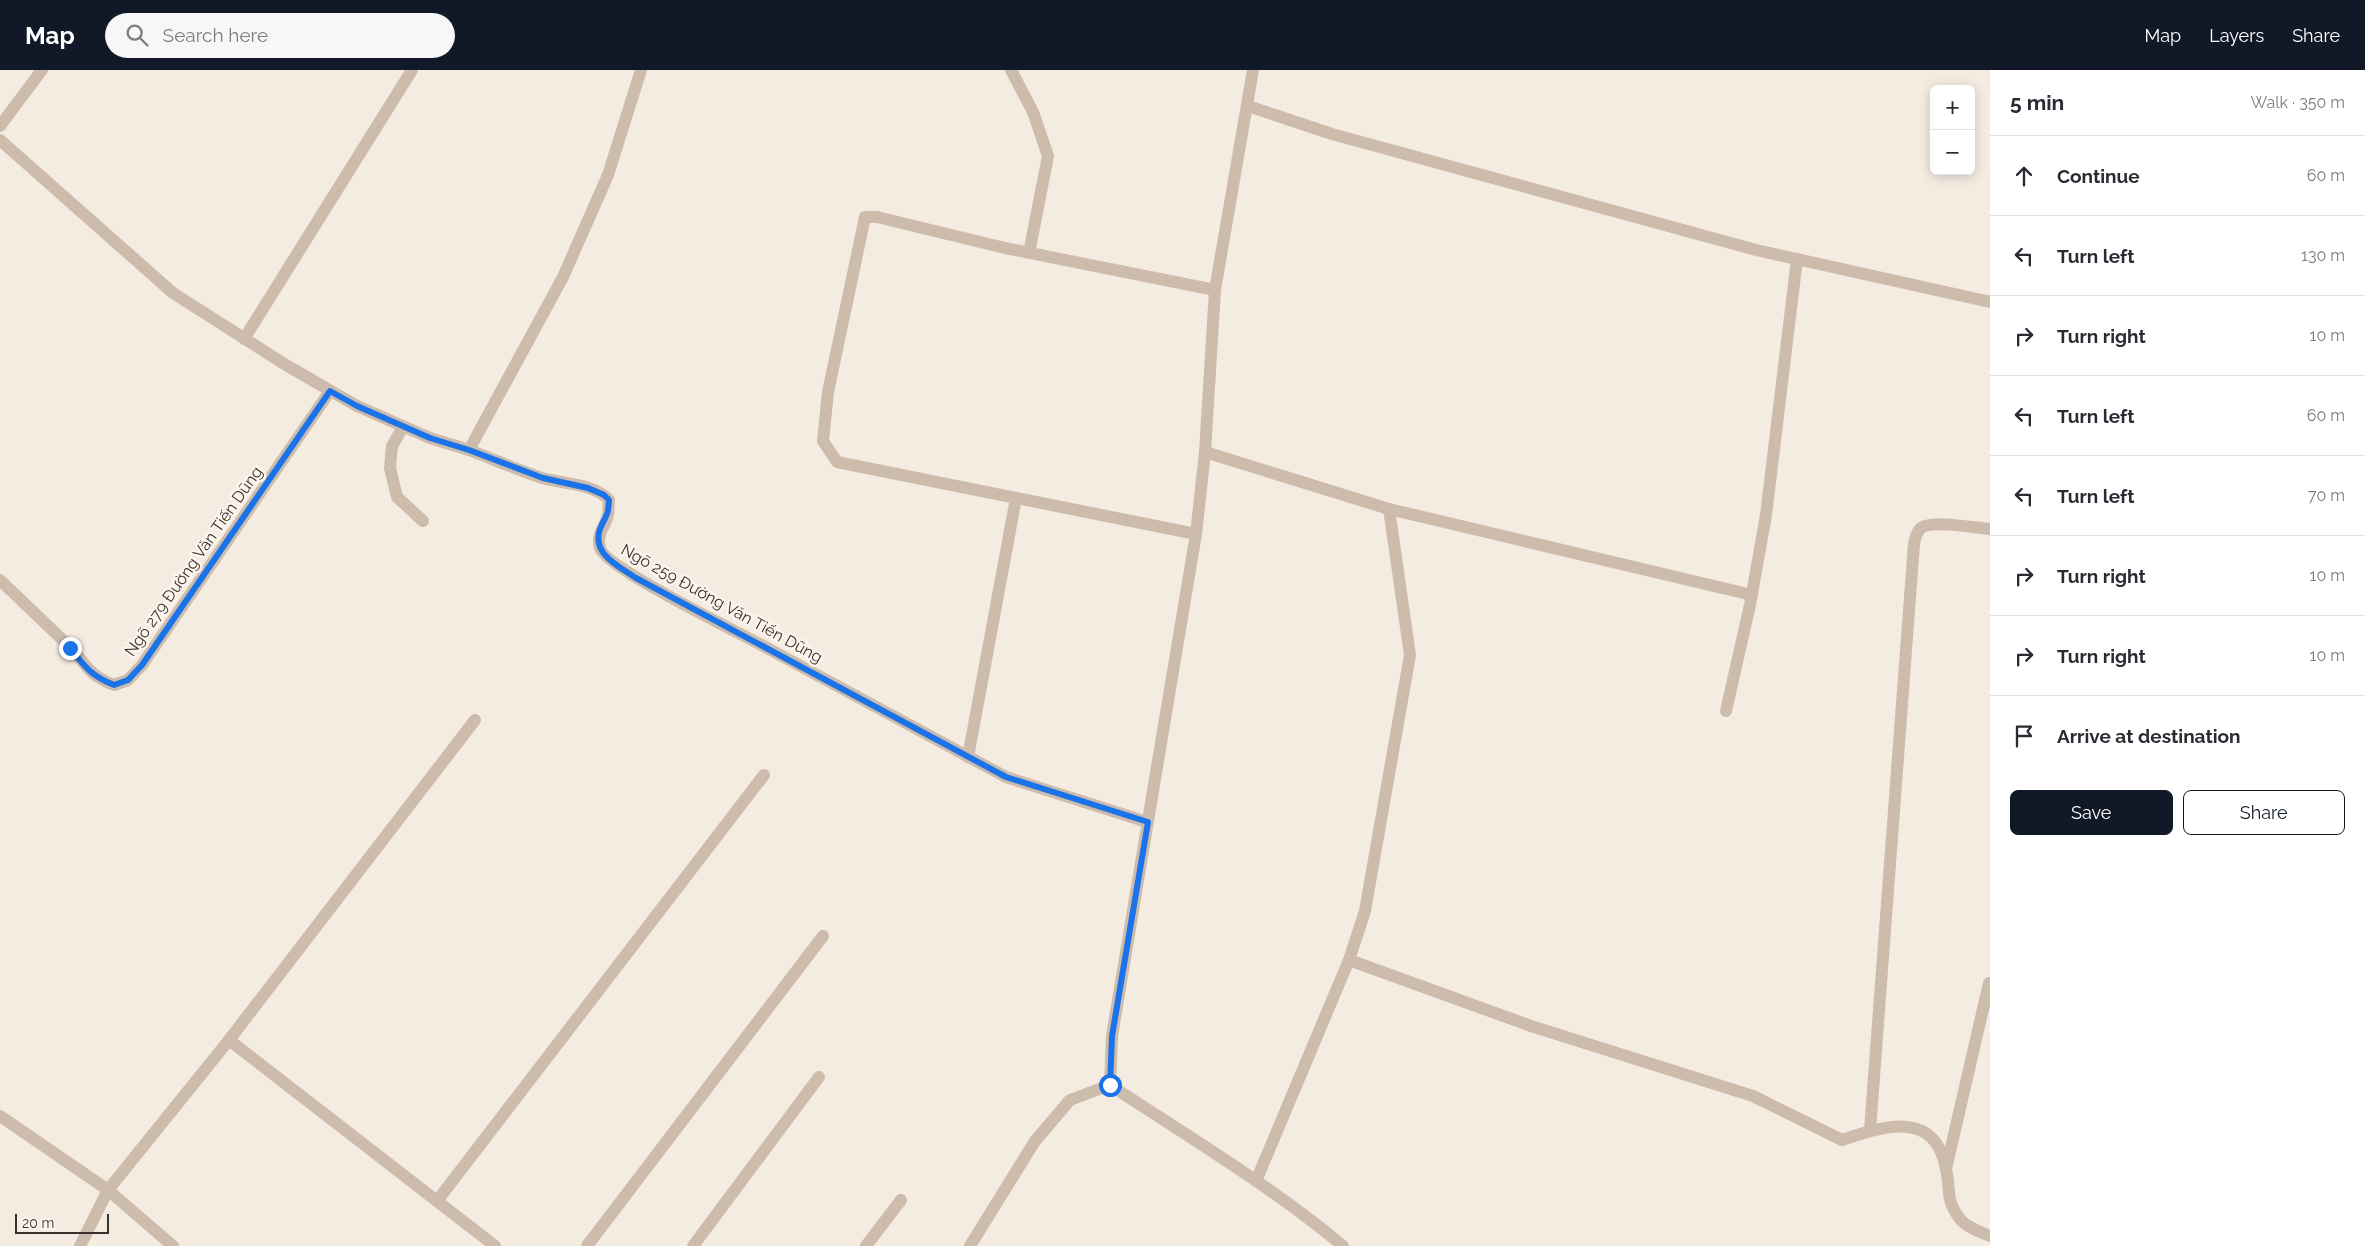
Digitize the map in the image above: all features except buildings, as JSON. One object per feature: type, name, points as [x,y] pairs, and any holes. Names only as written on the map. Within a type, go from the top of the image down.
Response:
[{"type":"street","points":[[0,126],[42,70]]},
{"type":"street","points":[[244,339],[412,70]]},
{"type":"street","points":[[469,450],[563,277],[608,175],[641,70]]},
{"type":"street","points":[[1011,70],[1033,112],[1048,156],[1029,253]]},
{"type":"street","points":[[1110,1085],[1112,1036],[1196,534],[1205,452],[1215,290],[1253,70]]},
{"type":"street","points":[[1248,106],[1350,139],[1756,250],[1990,302]]},
{"type":"street","name":"Ngõ 259 Đường Văn Tiến Dũng","points":[[0,140],[173,293],[330,391],[357,406],[430,438],[469,450],[543,478],[588,488],[604,495],[609,500],[608,515],[599,530],[600,549],[610,561],[636,578],[1006,777],[1148,822]]},
{"type":"street","points":[[1196,534],[837,462],[823,441],[828,392],[865,217],[877,217],[1029,253],[1215,290]]},
{"type":"street","points":[[1726,711],[1752,595],[1766,515],[1798,259]]},
{"type":"street","name":"Ngõ 279 Đường Văn Tiến Dũng","points":[[0,580],[70,648],[87,670],[98,679],[114,685],[128,680],[142,665],[330,391]]},
{"type":"street","points":[[403,426],[392,446],[390,468],[397,496],[424,521]]},
{"type":"street","points":[[1205,452],[1390,508],[1752,595]]},
{"type":"street","points":[[968,757],[1016,498]]},
{"type":"street","points":[[1256,1181],[1349,960],[1365,911],[1410,655],[1390,508]]},
{"type":"street","points":[[1870,1130],[1914,544],[1919,529],[1935,524],[1990,529]]},
{"type":"street","points":[[80,1246],[108,1190],[230,1040],[475,720]]},
{"type":"street","points":[[437,1201],[764,775]]},
{"type":"street","points":[[587,1246],[823,936]]},
{"type":"street","points":[[1349,960],[1530,1026],[1753,1096],[1842,1140],[1870,1130],[1906,1125],[1920,1129],[1938,1145],[1946,1169],[1948,1198],[1961,1222],[1990,1236]]},
{"type":"street","points":[[1946,1169],[1989,983]]},
{"type":"street","points":[[230,1040],[495,1246]]},
{"type":"street","points":[[694,1246],[819,1077]]},
{"type":"street","points":[[1110,1085],[1256,1181],[1343,1246]]},
{"type":"street","points":[[970,1246],[1035,1140],[1070,1100],[1110,1085]]},
{"type":"street","points":[[0,1116],[108,1190],[173,1246]]},
{"type":"street","points":[[866,1246],[901,1200]]},
{"type":"route","points":[[70,648],[87,670],[98,679],[114,685],[128,680],[142,665],[330,391],[357,406],[430,438],[469,450],[543,478],[588,488],[604,495],[609,500],[608,515],[599,530],[600,549],[610,561],[636,578],[1006,777],[1148,822],[1112,1036],[1110,1085]]}]
